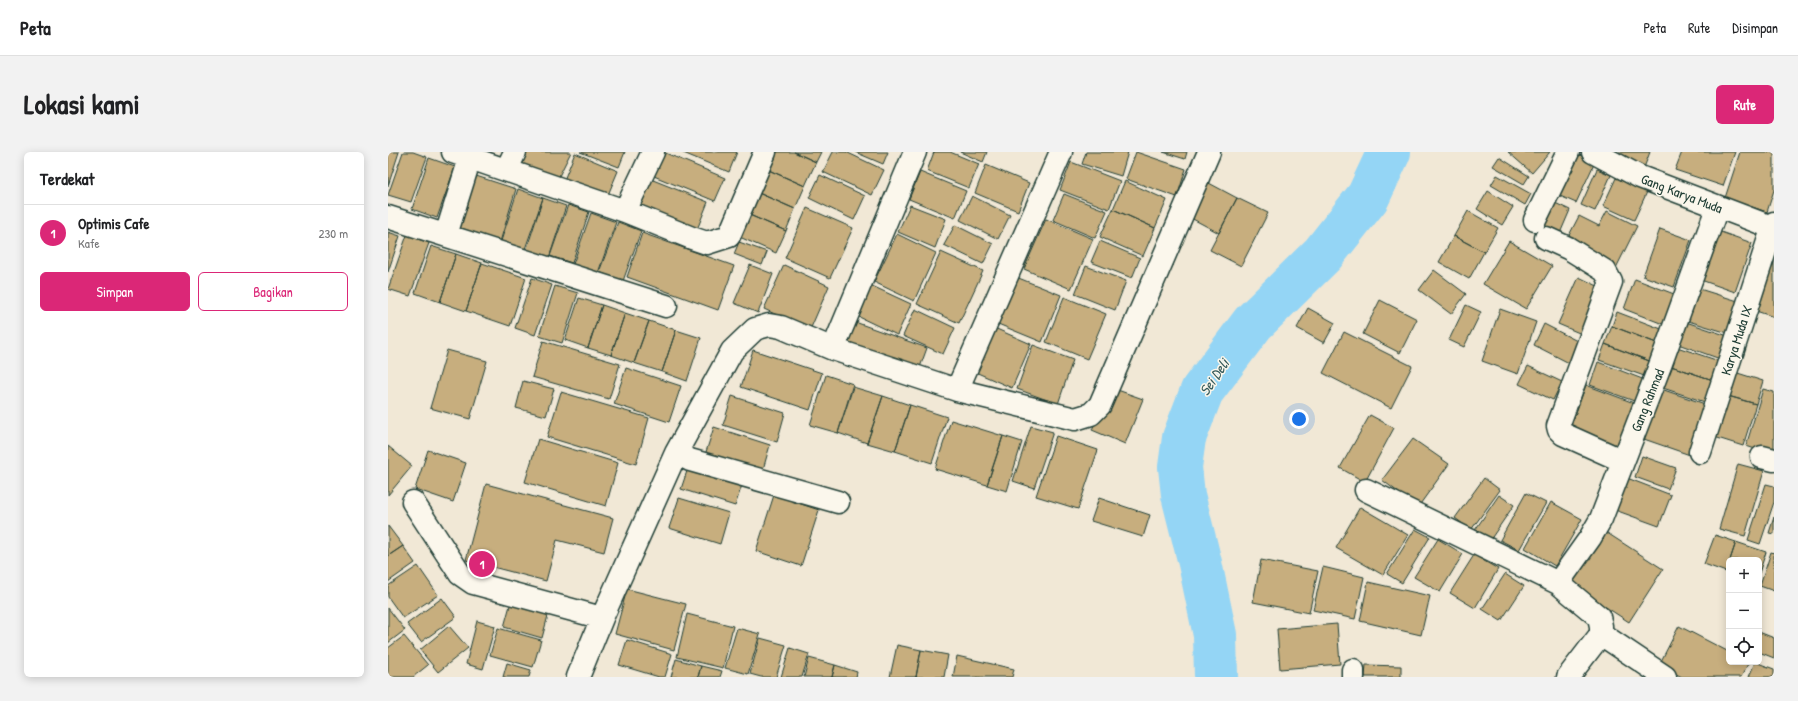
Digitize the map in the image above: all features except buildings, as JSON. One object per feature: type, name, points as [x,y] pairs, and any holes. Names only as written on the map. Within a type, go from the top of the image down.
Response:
[{"type":"street","points":[[625,211],[653,152]]},
{"type":"street","points":[[446,235],[461,155],[511,161],[625,211],[708,243],[728,236],[765,152]]},
{"type":"street","points":[[833,349],[915,152]]},
{"type":"street","points":[[957,390],[1061,152]]},
{"type":"street","points":[[581,676],[602,618],[676,453],[732,351],[755,329],[769,325],[782,327],[833,349],[957,390],[1075,419],[1091,414],[1100,405],[1209,152]]},
{"type":"street","points":[[1535,220],[1568,152]]},
{"type":"street","name":"Gang Karya Muda","points":[[1593,152],[1640,177],[1717,208],[1774,226]]},
{"type":"street","name":"Gang Rahmad","points":[[1558,583],[1590,538],[1601,518],[1661,363],[1717,208]]},
{"type":"street","points":[[388,217],[666,306]]},
{"type":"street","name":"Karya Muda IX","points":[[1700,452],[1774,226]]},
{"type":"street","points":[[1546,238],[1568,248],[1605,272],[1611,282],[1558,426],[1559,430],[1563,434],[1623,461]]},
{"type":"street","points":[[676,453],[690,460],[838,502]]},
{"type":"street","points":[[1366,490],[1558,583],[1599,617],[1601,634],[1568,677]]},
{"type":"street","points":[[413,502],[460,574],[473,583],[602,618]]},
{"type":"street","points":[[1601,634],[1665,677]]},
{"type":"waterway","name":"Sei Deli","points":[[1216,677],[1215,635],[1200,563],[1183,495],[1180,467],[1184,438],[1202,391],[1253,323],[1323,254],[1368,197],[1389,152]]},
{"type":"place","name":"Optimis Cafe","points":[[482,564]]}]
